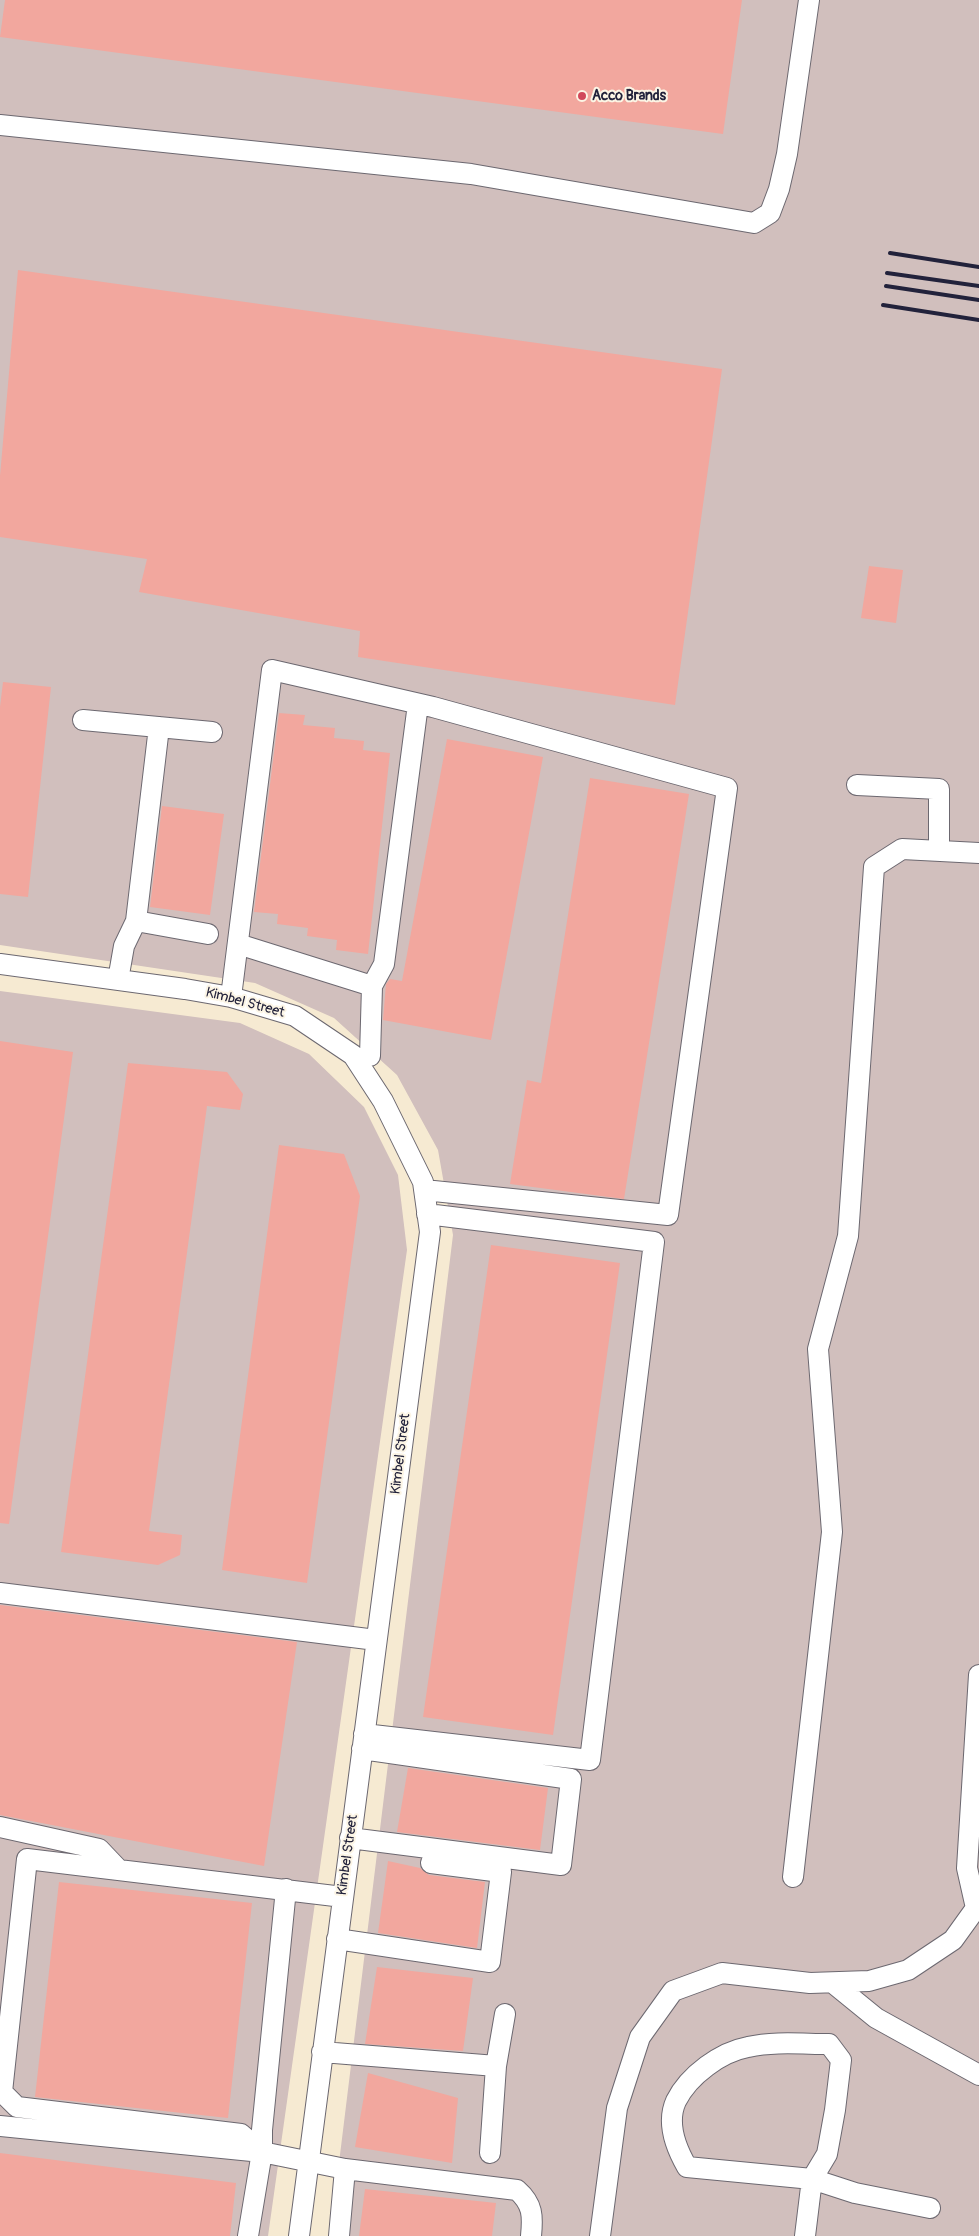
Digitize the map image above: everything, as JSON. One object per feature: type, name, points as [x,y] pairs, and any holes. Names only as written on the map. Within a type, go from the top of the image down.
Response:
[{"type":"street","points":[[0,125],[471,174],[754,223],[770,213],[779,189],[787,154],[808,0]]},
{"type":"street","points":[[231,997],[272,670],[418,704],[727,788],[668,1216],[424,1190]]},
{"type":"street","points":[[370,1056],[372,986],[384,964],[418,704]]},
{"type":"street","points":[[83,720],[212,732]]},
{"type":"street","points":[[118,980],[124,946],[136,921],[159,727]]},
{"type":"street","points":[[857,785],[939,789],[939,850]]},
{"type":"street","points":[[793,1877],[832,1532],[818,1349],[848,1236],[874,867],[902,849],[979,853]]},
{"type":"street","points":[[136,921],[208,934]]},
{"type":"street","points":[[238,944],[372,986]]},
{"type":"street","name":"Kimbel Street","points":[[0,964],[231,997],[296,1016],[353,1056],[383,1102],[423,1182],[430,1232],[299,2236]]},
{"type":"street","points":[[363,1741],[590,1760],[654,1242],[427,1214]]},
{"type":"street","points":[[0,1593],[376,1640]]},
{"type":"street","points":[[600,2236],[617,2108],[640,2037],[673,1992],[722,1973],[810,1984],[869,1981],[908,1970],[953,1940],[976,1908],[967,1868],[979,1675]]},
{"type":"street","points":[[349,1845],[561,1865],[571,1779],[363,1741]]},
{"type":"street","points":[[0,1827],[98,1849],[119,1870]]},
{"type":"street","points":[[337,1939],[490,1962],[501,1872],[349,1845]]},
{"type":"street","points":[[262,2152],[241,2134],[17,2107],[2,2092],[27,1859],[342,1896]]},
{"type":"street","points":[[248,2236],[262,2152],[263,2120],[286,1889]]},
{"type":"street","points":[[833,1983],[876,2018],[979,2075]]},
{"type":"street","points":[[490,2153],[496,2066],[504,2014]]},
{"type":"street","points":[[805,2236],[812,2179],[826,2154],[835,2110],[841,2060],[829,2044],[748,2047],[716,2060],[693,2079],[676,2102],[673,2128],[677,2149],[687,2167],[729,2173],[812,2179],[855,2193],[930,2208]]},
{"type":"street","points":[[322,2052],[496,2066]]},
{"type":"street","points":[[0,2126],[262,2152],[345,2169],[517,2190],[527,2198],[534,2214],[531,2236]]},
{"type":"street","points":[[339,2236],[345,2169]]},
{"type":"shaded area","points":[[0,0],[979,0],[979,2236],[330,2236],[453,1235],[438,1150],[397,1075],[334,1018],[255,983],[0,945]]},
{"type":"shaded area","points":[[0,991],[240,1023],[309,1054],[364,1107],[398,1175],[407,1250],[268,2236],[0,2236]]},
{"type":"building","name":"Acco Brands","points":[[5,0],[742,0],[723,134],[0,37]]},
{"type":"building","points":[[18,270],[722,369],[675,705],[358,657],[360,631],[139,592],[147,559],[0,537],[0,476]]},
{"type":"building","points":[[869,566],[903,570],[896,623],[861,618]]},
{"type":"building","points":[[3,682],[51,687],[28,897],[0,894],[0,707]]},
{"type":"building","points":[[279,713],[305,715],[303,725],[335,728],[334,738],[364,741],[363,750],[390,753],[368,954],[336,950],[337,940],[307,936],[308,928],[277,924],[278,914],[254,912]]},
{"type":"building","points":[[447,739],[543,757],[491,1040],[383,1020],[386,984],[390,979],[402,981]]},
{"type":"building","points":[[590,778],[689,794],[624,1199],[510,1184],[527,1080],[541,1083]]},
{"type":"building","points":[[162,806],[224,814],[210,915],[150,907]]},
{"type":"building","points":[[0,1041],[73,1052],[9,1524],[0,1523]]},
{"type":"building","points":[[128,1063],[227,1072],[243,1094],[240,1110],[207,1106],[149,1531],[182,1535],[180,1555],[158,1565],[61,1552]]},
{"type":"building","points":[[279,1145],[344,1154],[360,1196],[307,1583],[222,1570]]},
{"type":"building","points":[[491,1245],[620,1263],[553,1735],[423,1717]]},
{"type":"building","points":[[0,1605],[297,1642],[264,1866],[0,1815]]},
{"type":"building","points":[[408,1768],[548,1788],[540,1850],[397,1832]]},
{"type":"building","points":[[388,1861],[420,1868],[429,1875],[485,1882],[477,1948],[378,1933]]},
{"type":"building","points":[[59,1882],[252,1903],[228,2118],[35,2097]]},
{"type":"building","points":[[377,1967],[473,1978],[463,2051],[365,2044]]},
{"type":"building","points":[[368,2073],[458,2098],[452,2163],[355,2147]]},
{"type":"building","points":[[0,2153],[236,2183],[230,2236],[0,2236]]},
{"type":"building","points":[[365,2189],[496,2203],[492,2236],[359,2236]]},
{"type":"railway","points":[[890,253],[979,267]]},
{"type":"railway","points":[[887,273],[979,286]]},
{"type":"railway","points":[[886,286],[979,300]]},
{"type":"railway","points":[[883,305],[979,320]]},
{"type":"place","name":"Acco Brands","points":[[582,96]]}]
